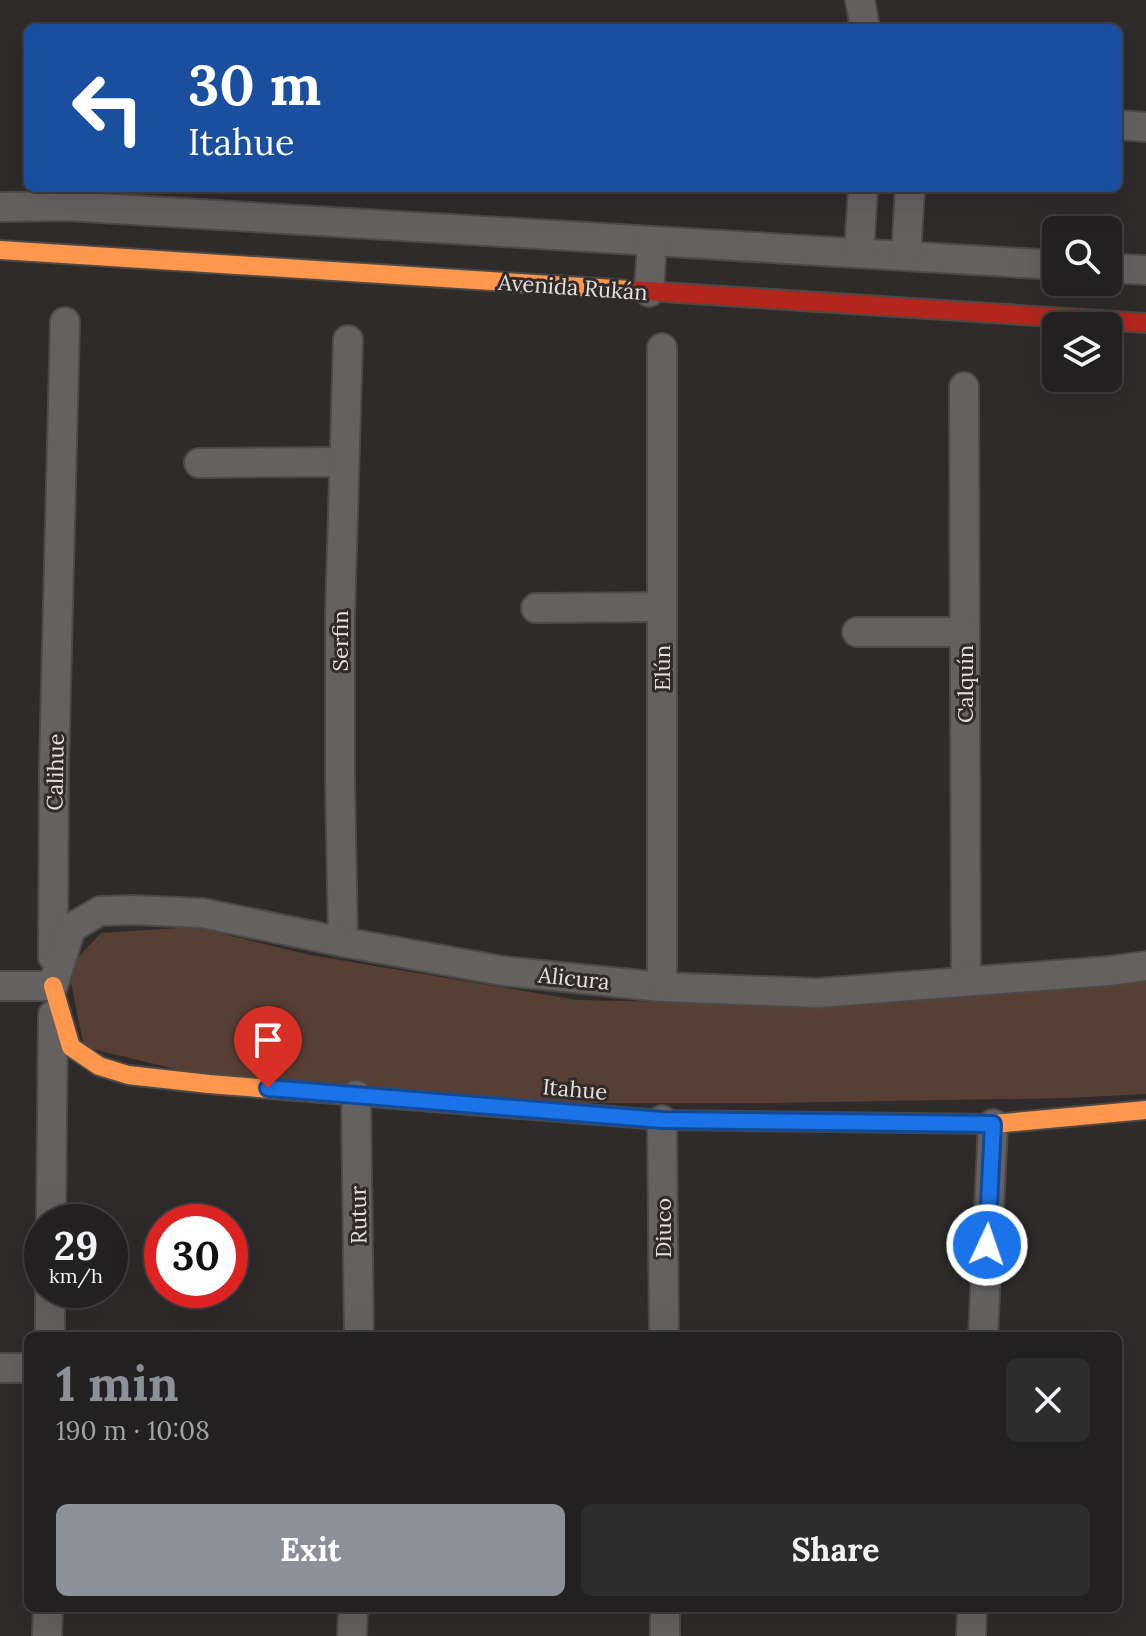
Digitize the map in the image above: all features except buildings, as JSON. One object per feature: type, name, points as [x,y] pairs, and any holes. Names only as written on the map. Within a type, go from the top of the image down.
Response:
[{"type":"street","points":[[860,0],[864,24]]},
{"type":"street","points":[[1122,125],[1146,127]]},
{"type":"street","points":[[859,253],[863,192]]},
{"type":"street","points":[[906,256],[910,192]]},
{"type":"street","points":[[0,207],[66,206],[1042,264]]},
{"type":"street","points":[[649,292],[652,242]]},
{"type":"street","name":"Avenida Rukán","points":[[0,250],[1146,323]]},
{"type":"street","points":[[1122,269],[1146,270]]},
{"type":"street","name":"Calihue","points":[[51,1204],[54,766],[65,322]]},
{"type":"street","name":"Serfin","points":[[343,942],[340,631],[348,340]]},
{"type":"street","name":"Elún","points":[[662,348],[662,987]]},
{"type":"street","name":"Calquín","points":[[964,387],[966,981]]},
{"type":"street","points":[[199,463],[343,462]]},
{"type":"street","points":[[536,608],[662,607]]},
{"type":"street","points":[[857,632],[965,632]]},
{"type":"street","name":"Alicura","points":[[53,986],[71,928],[100,911],[133,910],[202,913],[503,971],[662,987],[818,993],[1146,966]]},
{"type":"street","points":[[0,986],[53,986]]},
{"type":"street","name":"Itahue","points":[[53,986],[71,1047],[99,1066],[141,1077],[662,1120],[993,1124],[1146,1110]]},
{"type":"street","name":"Rutur","points":[[356,1095],[359,1332]]},
{"type":"street","name":"Diuco","points":[[662,1120],[664,1332]]},
{"type":"street","points":[[983,1332],[993,1124]]},
{"type":"street","points":[[50,1308],[50,1332]]},
{"type":"street","points":[[0,1368],[24,1368]]},
{"type":"street","points":[[47,1636],[48,1612]]},
{"type":"street","points":[[352,1636],[353,1612]]},
{"type":"street","points":[[665,1612],[665,1636]]},
{"type":"street","points":[[971,1636],[972,1612]]},
{"type":"shaded area","points":[[194,927],[310,955],[577,1000],[834,1006],[1146,976],[1146,1094],[771,1103],[451,1103],[242,1085],[84,1047],[68,968],[101,933]]},
{"type":"traffic: slow","points":[[0,250],[631,290]]},
{"type":"traffic: slow","points":[[53,986],[71,1047],[99,1066],[128,1075],[520,1109]]},
{"type":"traffic: slow","points":[[830,1122],[993,1124],[1146,1110]]},
{"type":"traffic: jam","points":[[631,290],[1146,323]]},
{"type":"traffic: jam","points":[[520,1109],[662,1120],[830,1122]]},
{"type":"route","points":[[268,1088],[662,1120],[993,1124],[987,1245]]}]
